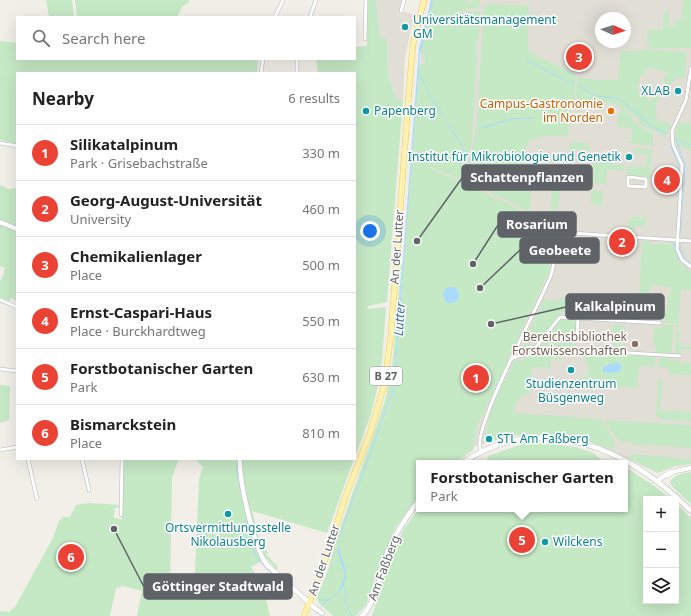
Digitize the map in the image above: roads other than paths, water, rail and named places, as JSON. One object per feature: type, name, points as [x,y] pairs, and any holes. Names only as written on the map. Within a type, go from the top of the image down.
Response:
[{"type":"main road","name":"An der Lutter","points":[[309,603],[345,498],[371,430],[385,382],[391,334],[413,44],[424,0]]},
{"type":"main road","name":"B 27","points":[[304,616],[309,603]]},
{"type":"street","points":[[275,16],[283,0]]},
{"type":"street","points":[[310,16],[316,0]]},
{"type":"street","points":[[365,39],[366,0]]},
{"type":"street","points":[[401,11],[404,0]]},
{"type":"street","points":[[261,72],[263,60]]},
{"type":"street","points":[[296,60],[296,72]]},
{"type":"street","points":[[691,68],[686,100],[672,131],[673,145],[680,159],[682,171],[677,241],[680,256],[684,263],[691,267]]},
{"type":"street","points":[[0,143],[16,146]]},
{"type":"street","points":[[628,177],[646,179],[646,187],[628,186],[628,177]]},
{"type":"street","points":[[0,222],[16,229]]},
{"type":"street","points":[[481,451],[482,428],[488,411],[552,273],[558,224]]},
{"type":"street","points":[[557,232],[691,241]]},
{"type":"street","points":[[0,300],[16,307]]},
{"type":"street","points":[[536,347],[560,317],[660,323]]},
{"type":"street","points":[[577,337],[578,318]]},
{"type":"street","points":[[513,358],[524,354],[530,346],[680,356]]},
{"type":"street","points":[[0,369],[16,371]]},
{"type":"street","points":[[466,460],[481,451],[505,442],[538,437],[572,440],[613,455],[622,460]]},
{"type":"street","points":[[0,450],[16,447]]},
{"type":"street","points":[[28,460],[37,499]]},
{"type":"street","points":[[82,460],[89,490]]},
{"type":"street","points":[[121,515],[122,460]]},
{"type":"street","points":[[240,460],[249,512],[260,552],[268,565],[309,603],[324,614]]},
{"type":"street","points":[[628,463],[658,483],[691,511]]},
{"type":"street","points":[[658,483],[675,472],[691,468]]},
{"type":"street","name":"Am Faßberg","points":[[362,616],[370,607],[381,570],[393,541],[416,505]]},
{"type":"water","name":"Lutter","points":[[431,0],[433,0],[420,55],[394,391],[344,525],[341,538],[342,528],[393,391],[419,49]]},
{"type":"water","points":[[448,287],[454,287],[459,292],[457,301],[454,303],[448,303],[443,298],[443,292]]},
{"type":"water","points":[[617,362],[622,366],[619,372],[603,372],[603,367]]},
{"type":"water","points":[[340,544],[339,549],[345,567],[346,578],[343,586],[337,595],[326,602],[313,616],[325,602],[337,594],[342,584],[345,575],[337,550]]},
{"type":"waterway","points":[[526,60],[573,84]]},
{"type":"waterway","points":[[418,72],[427,88]]},
{"type":"waterway","points":[[578,86],[596,96],[615,98],[622,101],[647,121],[650,126],[667,133]]},
{"type":"waterway","points":[[429,93],[443,116]]},
{"type":"waterway","points":[[482,128],[512,119],[533,118]]},
{"type":"waterway","points":[[448,126],[461,142],[463,151],[460,164]]},
{"type":"waterway","points":[[676,138],[685,166],[680,235]]},
{"type":"waterway","points":[[676,138],[691,145]]},
{"type":"waterway","points":[[671,146],[679,166],[677,196]]},
{"type":"waterway","points":[[413,155],[421,160]]},
{"type":"waterway","points":[[674,244],[678,258],[688,269]]},
{"type":"waterway","points":[[680,245],[683,256],[691,264]]},
{"type":"waterway","points":[[236,467],[242,494]]},
{"type":"waterway","points":[[245,508],[253,548],[257,559]]},
{"type":"waterway","points":[[258,560],[263,565]]},
{"type":"waterway","points":[[265,567],[273,575]]},
{"type":"waterway","points":[[275,577],[283,584]]},
{"type":"waterway","points":[[343,583],[346,594],[345,602],[352,616]]},
{"type":"waterway","points":[[319,600],[327,600]]},
{"type":"place","name":"Universitätsmanagement GM","points":[[405,27]]},
{"type":"place","name":"Chemikalienlager","points":[[579,57]]},
{"type":"place","name":"XLAB","points":[[678,91]]},
{"type":"place","name":"Papenberg","points":[[366,111]]},
{"type":"place","name":"Campus-Gastronomie im Norden","points":[[611,111]]},
{"type":"place","name":"Institut für Mikrobiologie und Genetik","points":[[629,157]]},
{"type":"place","name":"Ernst-Caspari-Haus","points":[[667,180]]},
{"type":"place","name":"Schattenpflanzen","points":[[417,241]]},
{"type":"place","name":"Georg-August-Universität","points":[[622,242]]},
{"type":"place","name":"Rosarium","points":[[473,264]]},
{"type":"place","name":"Geobeete","points":[[480,288]]},
{"type":"place","name":"Kalkalpinum","points":[[491,324]]},
{"type":"place","name":"Bereichsbibliothek Forstwissenschaften","points":[[635,344]]},
{"type":"place","name":"Studienzentrum Büsgenweg","points":[[571,370]]},
{"type":"place","name":"Silikatalpinum","points":[[476,378]]},
{"type":"place","name":"STL Am Faßberg","points":[[489,439]]},
{"type":"place","name":"Ortsvermittlungsstelle Nikolausberg","points":[[228,514]]},
{"type":"place","name":"Göttinger Stadtwald","points":[[114,529]]},
{"type":"place","name":"Forstbotanischer Garten","points":[[522,540]]},
{"type":"place","name":"Wilckens","points":[[545,542]]},
{"type":"place","name":"Bismarckstein","points":[[71,557]]}]
